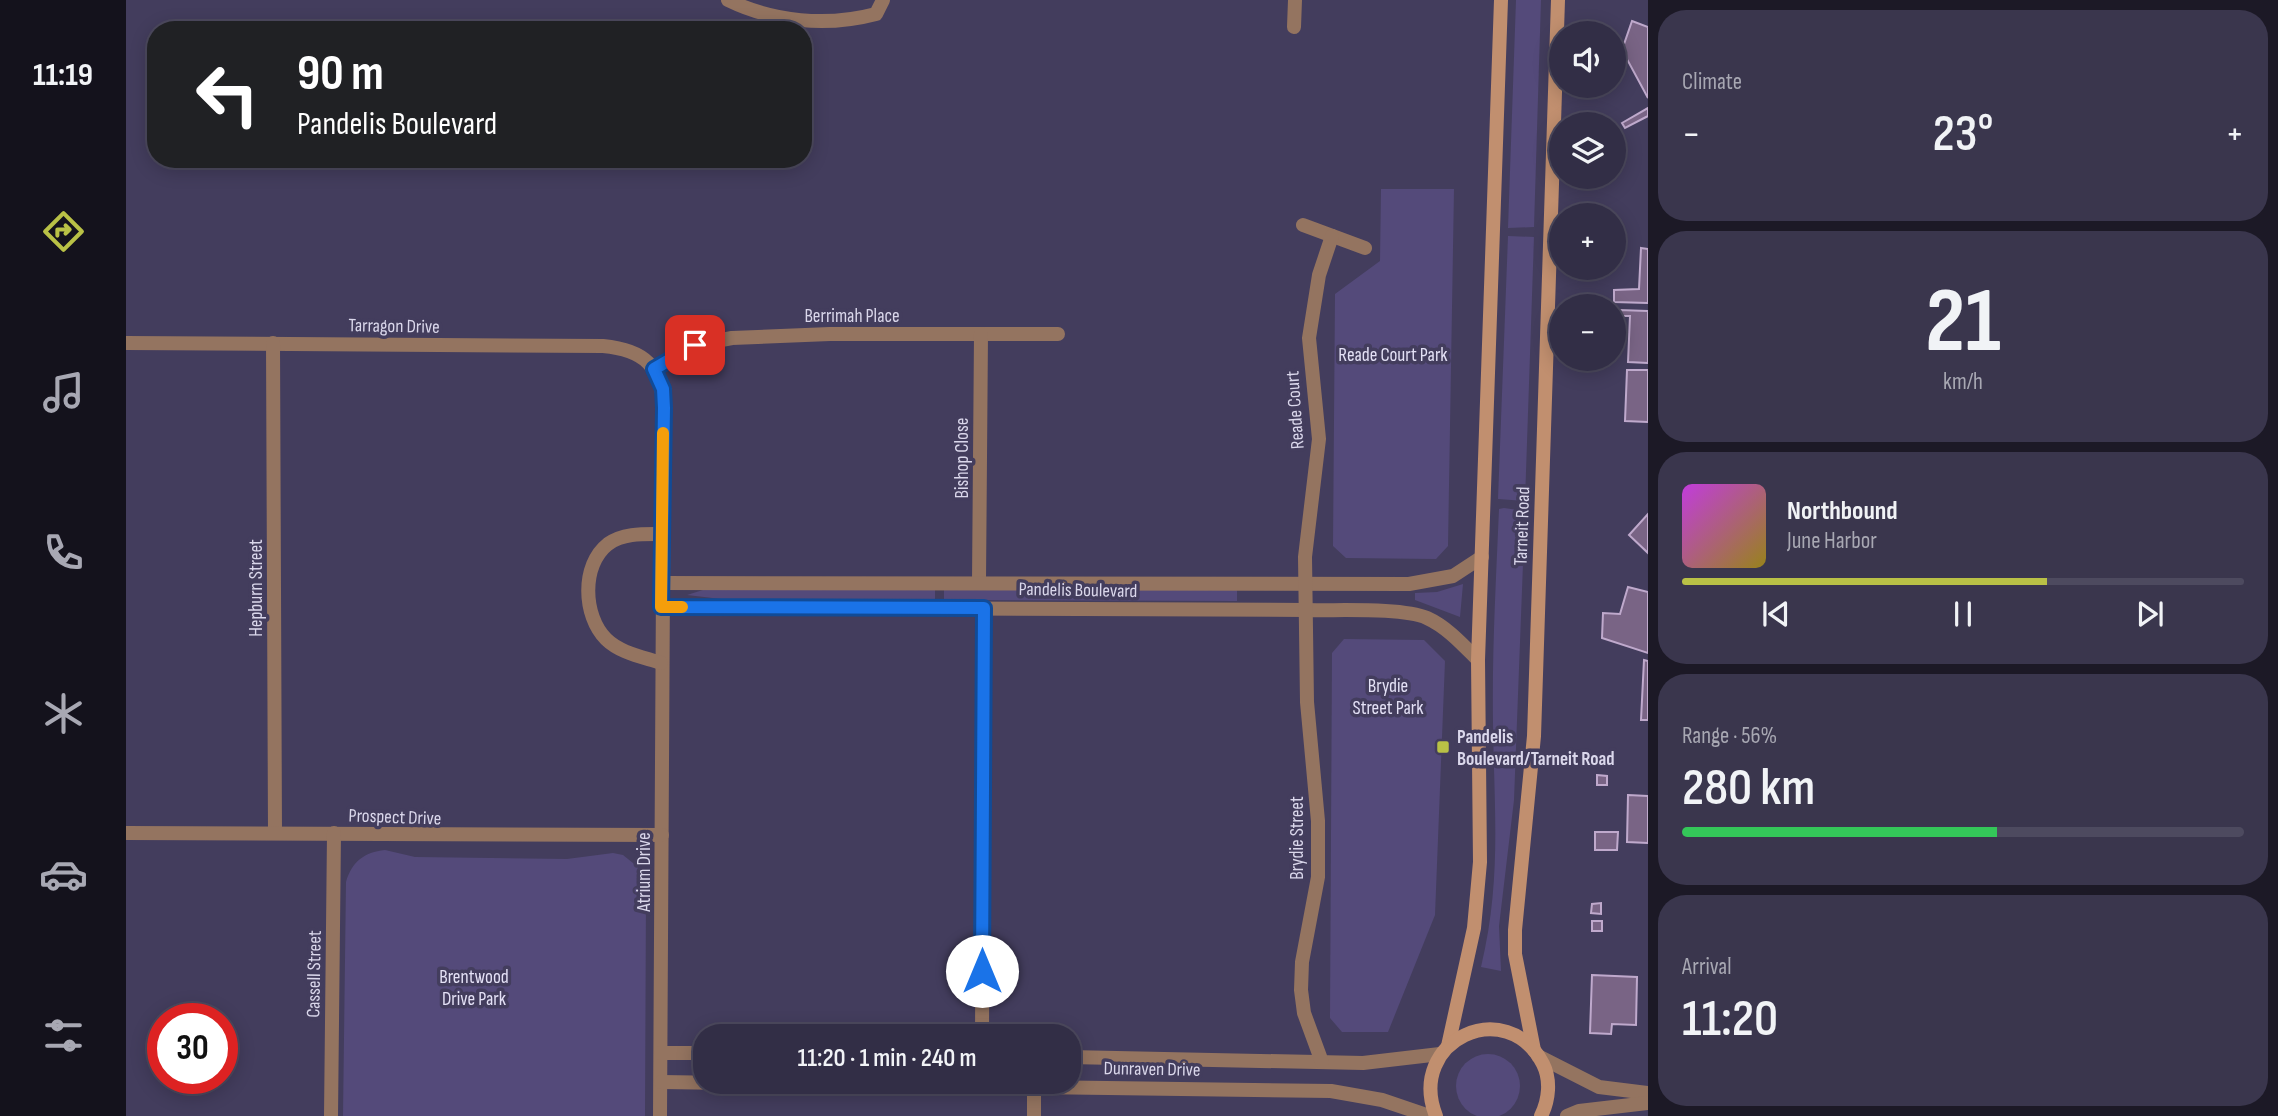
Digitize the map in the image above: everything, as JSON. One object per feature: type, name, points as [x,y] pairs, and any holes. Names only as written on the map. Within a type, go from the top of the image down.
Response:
[{"type":"main road","name":"Tarneit Road","points":[[1436,1116],[1430,1086],[1444,1050],[1454,1005],[1466,970],[1478,898],[1478,660],[1501,0]]},
{"type":"main road","name":"Tarneit Road","points":[[1541,1116],[1548,1095],[1548,1081],[1536,1053],[1515,954],[1515,930],[1534,736],[1558,0]]},
{"type":"main road","points":[[1444,1050],[1466,1034],[1488,1029],[1520,1038],[1536,1053]]},
{"type":"street","points":[[728,0],[752,12],[788,20],[854,20],[876,14],[883,0]]},
{"type":"street","points":[[1294,27],[1295,0]]},
{"type":"street","points":[[1303,225],[1365,247]]},
{"type":"street","name":"Reade Court","points":[[1306,610],[1307,530],[1319,439],[1309,338],[1315,295],[1332,236]]},
{"type":"street","name":"Bishop Close","points":[[979,582],[981,334]]},
{"type":"street","name":"Berrimah Place","points":[[654,369],[695,345],[732,338],[781,335],[1058,334]]},
{"type":"street","name":"Tarragon Drive","points":[[126,342],[603,346],[633,351],[654,369]]},
{"type":"street","name":"Hepburn Street","points":[[274,343],[275,833]]},
{"type":"street","name":"Atrium Drive","points":[[654,369],[663,389],[664,408],[661,534],[660,1116]]},
{"type":"street","points":[[661,534],[622,537],[609,544],[598,554],[589,582],[591,615],[607,640],[622,650],[661,663]]},
{"type":"street","name":"Pandelis Boulevard","points":[[661,583],[1409,584],[1439,581],[1453,576],[1482,557]]},
{"type":"street","name":"Pandelis Boulevard","points":[[661,607],[1306,610],[1408,614],[1426,618],[1445,629],[1478,660]]},
{"type":"street","points":[[982,1024],[984,608]]},
{"type":"street","name":"Brydie Street","points":[[1306,610],[1307,702],[1318,877],[1302,962],[1301,990],[1304,1013],[1322,1062]]},
{"type":"street","name":"Prospect Drive","points":[[126,833],[662,835]]},
{"type":"street","name":"Cassell Street","points":[[331,1116],[334,833]]},
{"type":"street","name":"Dunraven Drive","points":[[1081,1057],[1363,1063],[1444,1050]]},
{"type":"street","points":[[661,1053],[693,1053]]},
{"type":"street","points":[[1536,1053],[1600,1087],[1648,1093]]},
{"type":"street","name":"Dunraven Drive","points":[[661,1082],[693,1082]]},
{"type":"street","name":"Dunraven Drive","points":[[1081,1084],[1331,1091],[1382,1101],[1429,1116]]},
{"type":"street","points":[[1034,1094],[1034,1116]]},
{"type":"street","points":[[1567,1116],[1579,1111],[1648,1103]]},
{"type":"green space","points":[[1516,0],[1541,0],[1534,227],[1508,228]]},
{"type":"green space","name":"Reade Court Park","points":[[1381,189],[1454,189],[1448,546],[1436,559],[1346,558],[1333,546],[1335,294],[1380,261]]},
{"type":"green space","points":[[1508,236],[1534,237],[1525,501],[1498,499]]},
{"type":"green space","points":[[1499,509],[1525,511],[1514,800],[1499,926],[1501,971],[1481,967],[1488,935],[1494,874],[1494,642]]},
{"type":"green space","points":[[1463,584],[1460,617],[1415,600],[1415,593],[1437,592]]},
{"type":"green space","points":[[944,588],[1237,590],[1237,601],[944,600]]},
{"type":"green space","points":[[706,589],[935,589],[935,601],[721,599],[687,595]]},
{"type":"green space","name":"Brydie Street Park","points":[[1344,639],[1424,640],[1445,661],[1435,915],[1388,1032],[1342,1032],[1330,1018],[1332,653]]},
{"type":"green space","name":"Brentwood Drive Park","points":[[385,850],[415,857],[567,859],[613,853],[623,855],[638,867],[646,892],[645,1116],[343,1116],[346,882],[360,859]]},
{"type":"green space","points":[[1482,1054],[1494,1054],[1506,1059],[1515,1068],[1520,1080],[1520,1092],[1515,1104],[1497,1117],[1479,1117],[1470,1113],[1461,1104],[1456,1092],[1456,1080],[1461,1068],[1470,1059]]},
{"type":"building","points":[[1632,21],[1648,27],[1648,98],[1626,57],[1626,38]]},
{"type":"building","points":[[1648,108],[1648,116],[1626,127],[1626,121]]},
{"type":"building","points":[[1641,248],[1648,249],[1648,303],[1626,302],[1626,294],[1614,294],[1614,290],[1639,289]]},
{"type":"building","points":[[1626,310],[1648,311],[1648,363],[1628,362],[1630,316],[1626,316]]},
{"type":"building","points":[[1627,370],[1648,370],[1648,422],[1625,421]]},
{"type":"building","points":[[1648,514],[1648,553],[1629,535]]},
{"type":"building","points":[[1628,587],[1648,592],[1648,653],[1602,638],[1603,613],[1620,614]]},
{"type":"building","points":[[1644,660],[1648,661],[1648,720],[1641,720]]},
{"type":"building","points":[[1597,775],[1607,776],[1607,785],[1597,785]]},
{"type":"building","points":[[1628,795],[1648,796],[1648,843],[1627,842]]},
{"type":"building","points":[[1595,832],[1618,832],[1617,850],[1595,850]]},
{"type":"building","points":[[1601,903],[1601,914],[1591,913],[1592,904]]},
{"type":"building","points":[[1592,921],[1602,921],[1602,931],[1592,931]]},
{"type":"building","points":[[1592,975],[1637,977],[1636,1025],[1612,1024],[1611,1034],[1590,1033]]},
{"type":"slow traffic","points":[[663,433],[661,607],[682,607]]},
{"type":"place","name":"Pandelis Boulevard/Tarneit Road","points":[[1443,747]]},
{"type":"route","points":[[695,345],[654,369],[663,389],[664,408],[661,607],[984,608],[982,971]]}]
